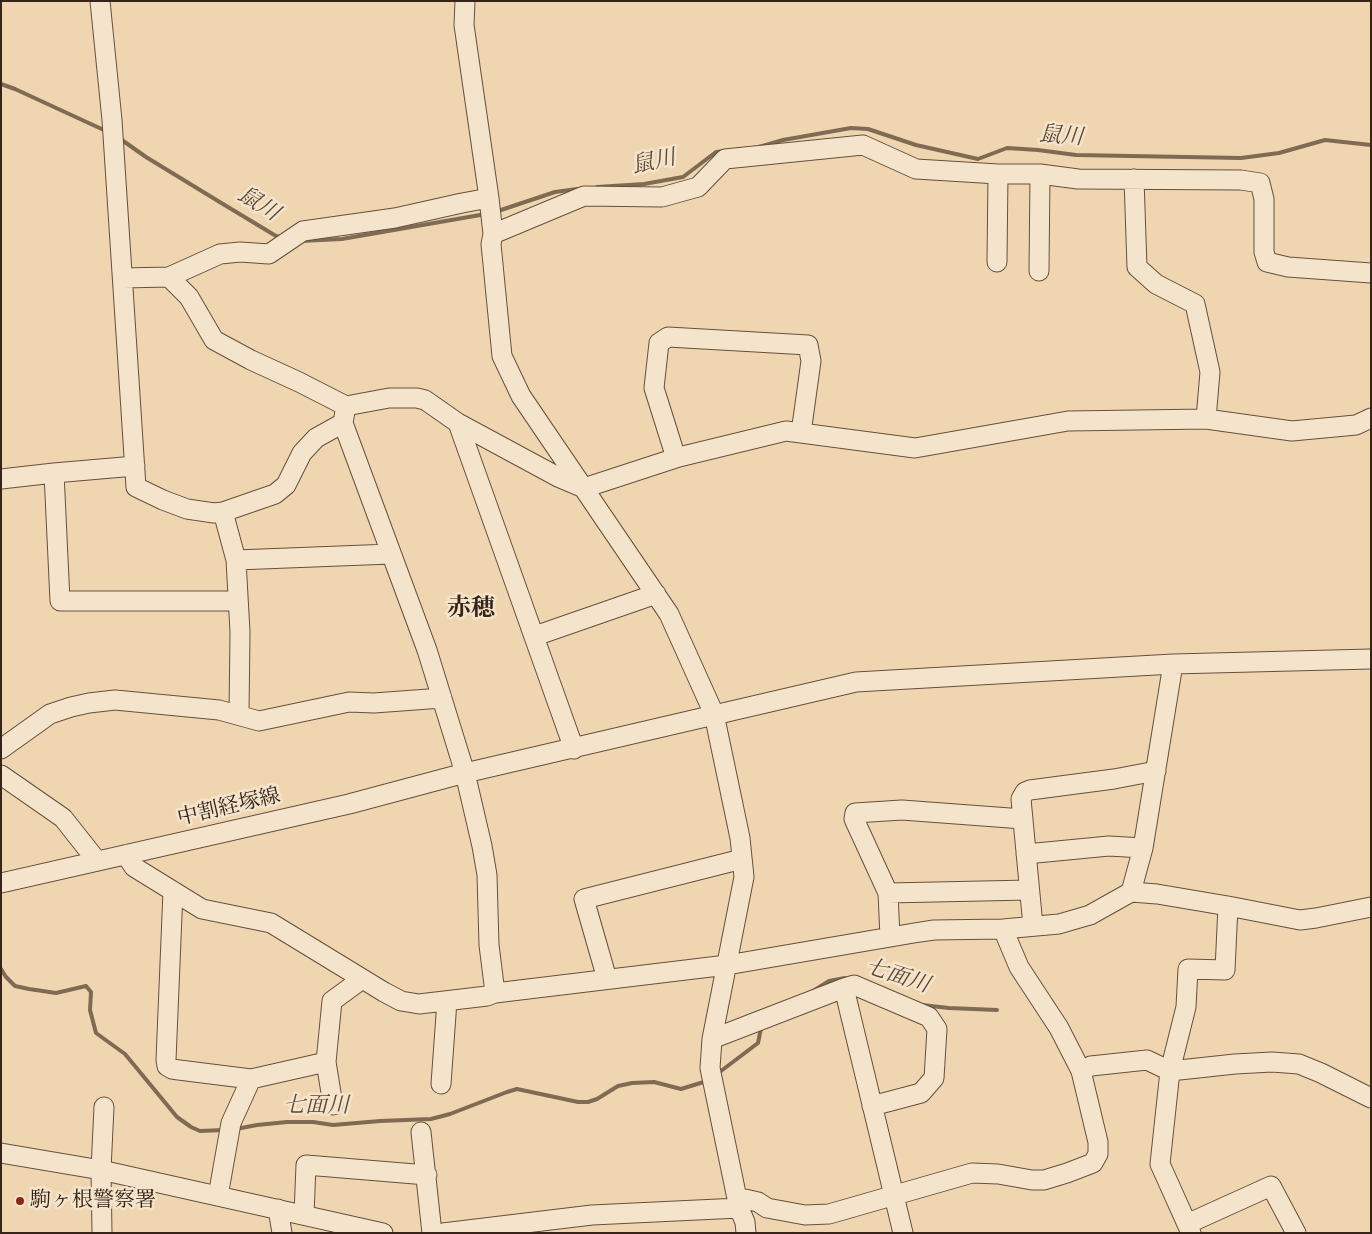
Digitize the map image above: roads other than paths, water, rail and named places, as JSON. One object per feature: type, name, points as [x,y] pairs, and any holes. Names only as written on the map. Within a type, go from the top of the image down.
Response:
[{"type":"street","points":[[100,1],[112,120],[136,487],[187,509],[214,513],[223,512],[275,494],[286,485],[302,453],[344,414],[389,398],[425,400],[458,423],[558,477],[584,488],[676,458],[786,431],[915,448],[1068,421],[1206,419],[1292,431],[1356,425],[1371,418]]},
{"type":"street","points":[[465,1],[464,25],[491,215],[491,244],[502,356],[521,396],[669,614],[714,714],[740,838],[744,877],[712,1039],[710,1068],[739,1208],[745,1222],[746,1233]]},
{"type":"street","points":[[123,278],[169,277],[220,254],[240,252],[269,254],[303,231],[395,218],[462,202],[491,215],[584,196],[662,197],[698,187],[725,159],[863,145],[916,169],[998,174],[1040,174],[1078,179],[1241,180],[1260,182],[1264,199],[1264,252],[1267,262],[1288,267],[1371,273]]},
{"type":"street","points":[[997,262],[998,174]]},
{"type":"street","points":[[1039,271],[1040,174]]},
{"type":"street","points":[[1134,179],[1136,267],[1156,284],[1195,304],[1210,372],[1206,419]]},
{"type":"street","points":[[169,277],[189,297],[214,340],[299,382],[344,414],[391,554],[427,650],[465,773],[487,875],[489,945],[495,993]]},
{"type":"street","points":[[676,458],[654,388],[659,343],[668,337],[808,345],[811,361],[801,433]]},
{"type":"street","points":[[458,423],[574,748]]},
{"type":"street","points":[[1,479],[54,472],[135,466]]},
{"type":"street","points":[[54,472],[60,601],[238,602]]},
{"type":"street","points":[[223,512],[236,560],[240,632],[239,714]]},
{"type":"street","points":[[236,560],[391,554]]},
{"type":"street","points":[[535,636],[656,594]]},
{"type":"street","name":"中割経塚線","points":[[1,883],[349,804],[465,773],[856,682],[1173,664],[1371,659]]},
{"type":"street","points":[[1131,892],[1143,848],[1173,664]]},
{"type":"street","points":[[1,749],[50,714],[89,703],[115,700],[219,710],[259,721],[349,702],[374,703],[442,698]]},
{"type":"street","points":[[1033,926],[1021,799],[1025,792],[1156,771]]},
{"type":"street","points":[[1,775],[63,818],[97,861]]},
{"type":"street","points":[[890,937],[888,893],[854,819],[855,813],[902,810],[1023,819]]},
{"type":"street","points":[[1026,854],[1109,846],[1143,848]]},
{"type":"street","points":[[128,854],[134,867],[202,909],[271,923],[401,1001],[419,1004],[727,965],[934,930],[1003,929],[1059,924],[1090,915],[1131,892],[1157,894],[1300,920],[1371,907]]},
{"type":"street","points":[[607,979],[584,899],[742,859]]},
{"type":"street","points":[[888,893],[1029,890]]},
{"type":"street","points":[[173,891],[167,1066],[172,1069],[251,1079],[326,1062]]},
{"type":"street","points":[[1228,906],[1224,970],[1188,969],[1186,1007],[1170,1071],[1160,1164],[1189,1228],[1271,1186],[1296,1233]]},
{"type":"street","points":[[739,1208],[745,1200],[758,1202],[767,1208],[805,1215],[829,1214],[972,1172],[1044,1180],[1067,1174],[1093,1163],[1098,1154],[1098,1142],[1081,1072],[1058,1028],[1019,968],[1003,929]]},
{"type":"street","points":[[333,1105],[326,1062],[332,1001],[362,979]]},
{"type":"street","points":[[712,1039],[844,988],[854,986],[929,1017],[937,1030],[934,1078],[921,1093],[872,1106]]},
{"type":"street","points":[[844,988],[903,1233]]},
{"type":"street","points":[[441,1084],[447,1001]]},
{"type":"street","points":[[1081,1072],[1091,1066],[1147,1060],[1155,1062],[1170,1071],[1235,1064],[1272,1062],[1299,1064],[1371,1098]]},
{"type":"street","points":[[218,1196],[230,1131],[251,1079]]},
{"type":"street","points":[[102,1233],[101,1170],[104,1107]]},
{"type":"street","points":[[422,1132],[432,1233]]},
{"type":"street","points":[[1,1154],[101,1170],[383,1233]]},
{"type":"street","points":[[304,1215],[306,1166],[427,1175]]},
{"type":"street","points":[[443,1233],[592,1215],[739,1208]]},
{"type":"street","points":[[278,1209],[282,1233]]},
{"type":"waterway","name":"鼠川","points":[[1,84],[106,131]]},
{"type":"waterway","name":"鼠川","points":[[759,147],[783,140],[851,128],[868,129],[916,145],[978,159],[1007,148],[1076,155],[1241,158],[1279,153],[1325,140],[1371,145]]},
{"type":"waterway","name":"鼠川","points":[[119,138],[146,157],[276,236],[281,237]]},
{"type":"waterway","name":"鼠川","points":[[597,187],[644,184],[683,177],[716,152],[725,151]]},
{"type":"waterway","name":"鼠川","points":[[495,212],[555,192],[577,189]]},
{"type":"waterway","name":"鼠川","points":[[300,241],[342,239],[486,214]]},
{"type":"waterway","name":"七面川","points":[[1,969],[15,986],[29,989],[56,993],[86,986],[91,992],[90,1010],[96,1033],[125,1054],[177,1117],[200,1131],[224,1130]]},
{"type":"waterway","name":"七面川","points":[[813,991],[829,981],[845,978]]},
{"type":"waterway","name":"七面川","points":[[922,1005],[997,1010]]},
{"type":"waterway","name":"七面川","points":[[717,1074],[758,1043],[761,1028]]},
{"type":"waterway","name":"七面川","points":[[236,1129],[287,1122],[313,1122],[333,1125],[431,1119],[450,1114],[517,1089],[578,1102],[588,1102],[597,1099],[618,1086],[632,1083],[654,1082],[681,1089],[707,1081]]},
{"type":"place","name":"駒ヶ根警察署","points":[[20,1201]]},
{"type":"district","name":"赤穂","points":[[471,609]]}]
